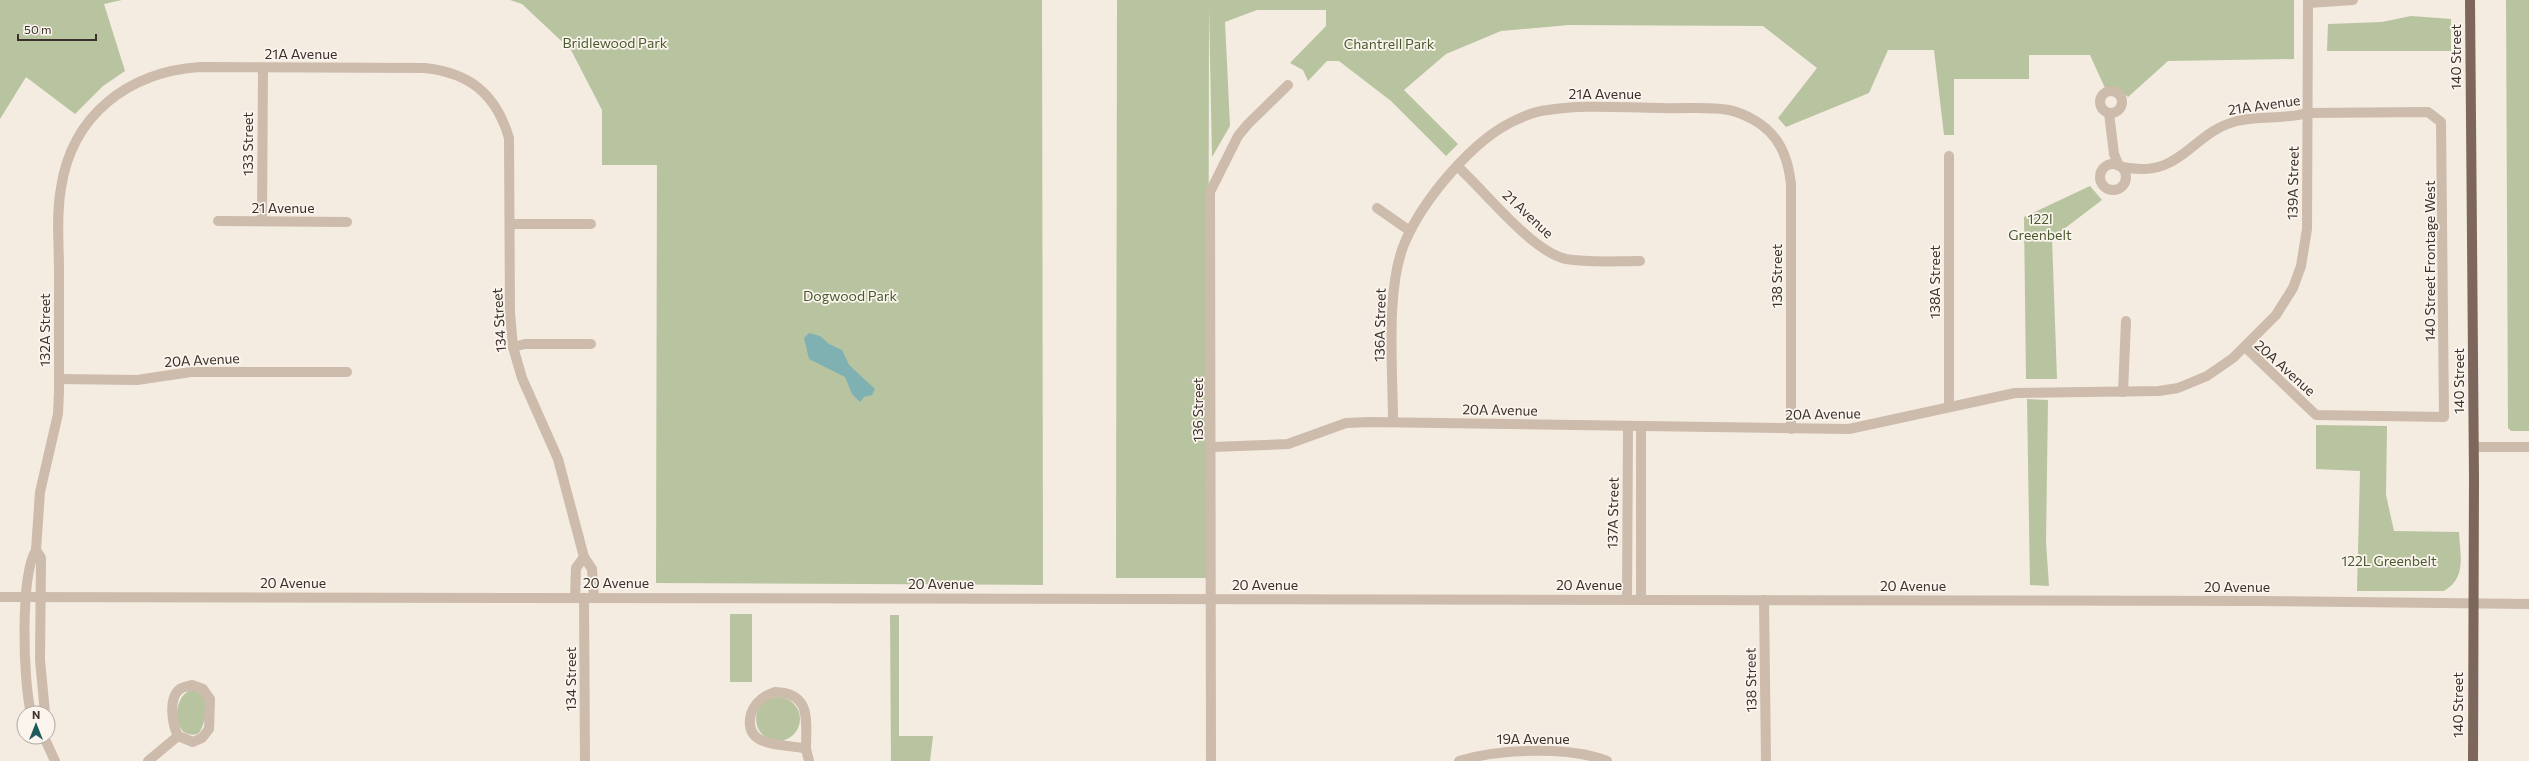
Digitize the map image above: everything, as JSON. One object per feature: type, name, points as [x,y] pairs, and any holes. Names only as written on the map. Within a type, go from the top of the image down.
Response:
[{"type":"main road","name":"140 Street","points":[[2470,0],[2474,447],[2472,603],[2473,761]]},
{"type":"street","points":[[2308,2],[2353,0]]},
{"type":"street","name":"139A Street","points":[[2245,347],[2276,315],[2293,288],[2301,266],[2307,229],[2308,2]]},
{"type":"street","name":"21A Avenue","points":[[130,86],[158,74],[182,69],[263,68],[425,68],[458,75],[473,83]]},
{"type":"street","name":"133 Street","points":[[262,221],[263,68]]},
{"type":"street","name":"134 Street","points":[[473,83],[496,107],[509,138],[510,313],[513,347],[522,378],[558,459],[584,557],[592,569],[584,598]]},
{"type":"street","name":"136 Street","points":[[1211,761],[1212,447],[1210,192],[1238,136],[1248,124],[1288,85]]},
{"type":"street","name":"132A Street","points":[[44,705],[40,660],[41,558],[36,550],[40,492],[58,414],[59,208],[64,171],[73,148],[88,122],[105,104],[130,86]]},
{"type":"street","name":"21A Avenue","points":[[1457,166],[1487,137],[1502,127],[1530,114],[1547,110],[1584,107],[1715,109],[1743,114],[1767,129]]},
{"type":"street","name":"21A Avenue","points":[[2109,113],[2114,154],[2119,166],[2133,170],[2159,167],[2186,154],[2209,133],[2238,120],[2292,117],[2307,112],[2428,112]]},
{"type":"street","name":"140 Street Frontage West","points":[[2428,112],[2439,118],[2442,126],[2444,417]]},
{"type":"street","name":"138 Street","points":[[1767,129],[1783,150],[1788,161],[1792,184],[1791,429]]},
{"type":"street","name":"138A Street","points":[[1949,156],[1950,407]]},
{"type":"street","name":"21 Avenue","points":[[1457,166],[1531,239],[1556,255],[1584,261],[1640,261]]},
{"type":"street","name":"136A Street","points":[[1394,422],[1394,284],[1400,255],[1410,231],[1457,166]]},
{"type":"street","points":[[1377,208],[1410,231]]},
{"type":"street","name":"21 Avenue","points":[[218,221],[347,222]]},
{"type":"street","points":[[510,224],[591,224]]},
{"type":"street","points":[[2123,392],[2126,321]]},
{"type":"street","points":[[513,347],[525,344],[591,344]]},
{"type":"street","name":"20A Avenue","points":[[1212,447],[1277,445],[1300,440],[1346,423],[1394,422],[1641,428],[1861,428],[2015,393],[2159,391],[2192,383],[2220,368],[2245,347],[2316,415],[2444,417]]},
{"type":"street","name":"20A Avenue","points":[[59,379],[137,380],[191,372],[347,372]]},
{"type":"street","name":"137A Street","points":[[1627,599],[1628,427]]},
{"type":"street","name":"137A Street","points":[[1641,428],[1641,599]]},
{"type":"street","points":[[2474,447],[2529,447]]},
{"type":"street","points":[[1628,499],[1641,498]]},
{"type":"street","points":[[30,705],[26,660],[27,597],[31,559],[36,550]]},
{"type":"street","name":"134 Street","points":[[584,557],[576,568],[584,598],[585,761]]},
{"type":"street","name":"20 Avenue","points":[[0,597],[1641,599],[2529,604]]},
{"type":"street","name":"138 Street","points":[[1764,600],[1766,761]]},
{"type":"street","points":[[26,660],[40,660]]},
{"type":"street","points":[[192,685],[203,689],[210,698],[209,729],[202,738],[193,742],[178,736],[173,726],[174,699],[180,689],[192,685]]},
{"type":"street","points":[[806,749],[794,745],[767,744],[760,740],[751,727],[750,718],[757,702],[775,692],[785,692],[802,702],[806,712],[806,749],[809,761]]},
{"type":"street","points":[[148,761],[178,736]]},
{"type":"street","points":[[48,745],[55,761]]},
{"type":"street","name":"19A Avenue","points":[[1459,761],[1480,755],[1507,752],[1580,754],[1607,761]]},
{"type":"green space","points":[[0,0],[122,0],[104,4],[125,71],[103,86],[75,114],[26,77],[0,119]]},
{"type":"green space","name":"Dogwood Park","points":[[510,0],[1042,0],[1043,585],[656,583],[657,165],[602,165],[602,110],[571,50],[522,4]]},
{"type":"green space","name":"Chantrell Park","points":[[1117,0],[2294,0],[2294,59],[2168,61],[2128,97],[2118,89],[2105,88],[2090,55],[2029,55],[2029,79],[1954,79],[1954,135],[1944,135],[1934,50],[1888,50],[1869,93],[1786,127],[1778,118],[1817,68],[1763,26],[1569,25],[1501,31],[1446,54],[1404,90],[1458,144],[1446,156],[1391,101],[1339,61],[1327,61],[1308,81],[1303,70],[1290,63],[1326,26],[1326,10],[1257,10],[1225,22],[1230,126],[1212,157],[1209,7],[1208,578],[1116,578]]},
{"type":"green space","points":[[2506,0],[2529,0],[2529,431],[2511,431],[2508,428]]},
{"type":"green space","points":[[2411,16],[2451,19],[2451,51],[2327,51],[2328,24],[2382,22]]},
{"type":"green space","name":"122l Greenbelt","points":[[2090,186],[2102,200],[2052,238],[2057,379],[2026,379],[2024,217]]},
{"type":"green space","points":[[2027,399],[2048,400],[2046,542],[2049,586],[2030,585]]},
{"type":"green space","name":"122L Greenbelt","points":[[2316,425],[2387,426],[2386,495],[2394,531],[2459,532],[2461,557],[2459,573],[2451,586],[2444,591],[2357,591],[2360,471],[2316,469]]},
{"type":"green space","points":[[730,614],[752,614],[752,682],[730,682]]},
{"type":"green space","points":[[890,615],[899,615],[899,736],[933,736],[930,761],[891,761]]},
{"type":"green space","points":[[192,690],[203,695],[206,703],[204,723],[198,734],[189,734],[182,731],[177,716],[178,708],[185,693]]},
{"type":"green space","points":[[774,697],[782,697],[794,703],[800,715],[800,723],[794,735],[782,741],[774,741],[762,735],[756,723],[756,715],[762,703]]},
{"type":"water","points":[[809,333],[820,336],[829,344],[842,350],[849,365],[875,389],[872,395],[864,397],[860,402],[852,394],[845,377],[809,359],[804,338]]},
{"type":"park label","name":"Bridlewood Park","points":[[615,43]]}]
